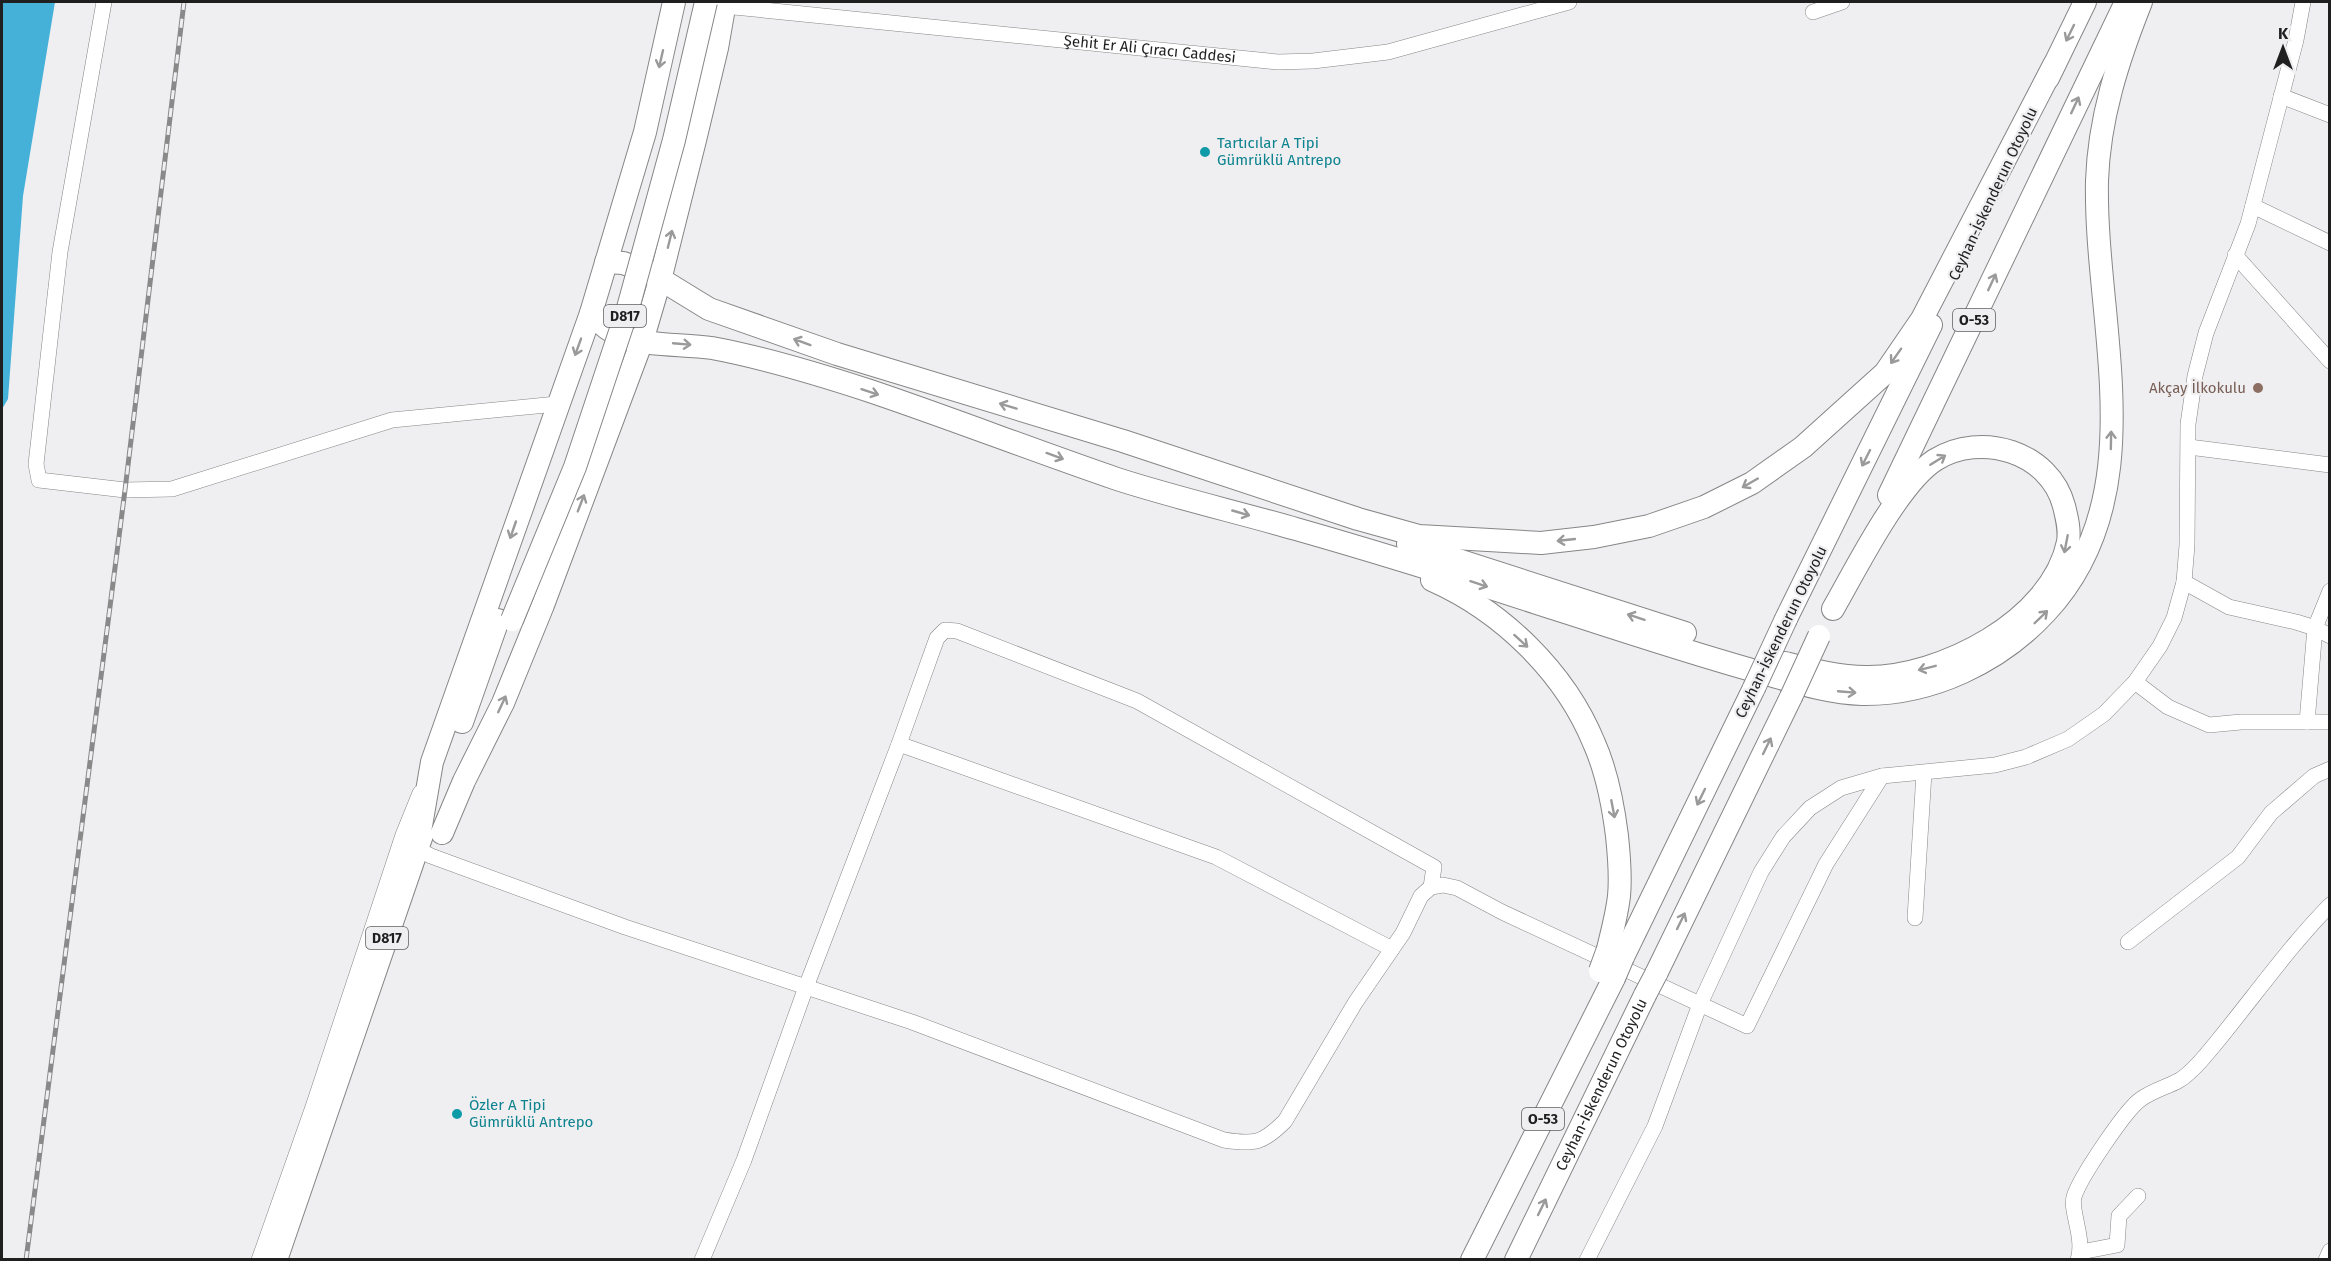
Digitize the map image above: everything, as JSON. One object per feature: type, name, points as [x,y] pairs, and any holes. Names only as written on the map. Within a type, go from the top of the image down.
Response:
[{"type":"highway","points":[[424,853],[432,762],[591,313],[645,132],[674,2]]},
{"type":"highway","name":"D817","points":[[276,1260],[562,464],[615,303],[661,136],[692,2]]},
{"type":"highway","name":"Ceyhan-İskenderun Otoyolu","points":[[1473,1258],[1611,964],[1754,688],[1887,417],[2085,2]]},
{"type":"highway","name":"Ceyhan-İskenderun Otoyolu","points":[[1516,1260],[1920,433],[2126,2]]},
{"type":"highway","points":[[591,313],[603,326],[625,338],[697,346],[755,356],[957,420],[1121,480],[1302,531],[1741,667],[1828,691],[1865,694],[1906,690],[1948,679],[1986,661],[2020,637],[2048,610],[2076,574],[2095,534],[2106,495],[2111,456],[2112,402],[2097,229],[2097,174],[2104,116],[2116,67],[2141,2]]},
{"type":"highway","points":[[442,833],[464,781],[503,703],[543,605],[642,341],[660,280],[717,48],[718,3]]},
{"type":"highway","name":"D817","points":[[293,1260],[424,853],[442,833],[506,618],[575,467],[628,308],[696,52],[718,3]]},
{"type":"highway","points":[[606,262],[623,263],[647,271],[709,309],[837,354],[1144,448],[1358,519],[1419,536],[1552,542],[1594,537],[1649,526],[1704,507],[1752,483],[1803,447],[1885,373],[1922,319],[2054,64]]},
{"type":"highway","points":[[1144,448],[1241,489],[1747,653],[1845,676],[1903,674],[1942,664],[1981,645],[2012,623],[2036,600],[2053,579],[2063,558],[2068,540],[2068,520],[2062,498],[2052,481],[2038,465],[2020,454],[2001,448],[1977,447],[1955,450],[1934,461],[1912,482],[1892,509],[1833,609]]},
{"type":"highway","points":[[1302,531],[1396,565],[1439,583],[1471,601],[1502,623],[1532,650],[1557,680],[1578,711],[1594,742],[1614,812],[1619,856],[1619,895],[1611,964]]},
{"type":"street","points":[[104,2],[60,252],[36,464],[39,480],[125,490],[172,489],[392,420],[557,405]]},
{"type":"street","name":"Şehit Er Ali Çıracı Caddesi","points":[[718,3],[1278,62],[1312,61],[1388,52],[1569,2]]},
{"type":"street","points":[[1814,12],[1842,2]]},
{"type":"street","points":[[1587,1260],[1655,1126],[1700,1004],[1761,872],[1782,837],[1810,808],[1841,788],[1882,776],[1995,765],[2026,757],[2068,739],[2104,714],[2135,682],[2160,646],[2174,618],[2184,582],[2188,424],[2195,376],[2206,333],[2253,206],[2296,40],[2303,2]]},
{"type":"street","points":[[2282,96],[2330,114]]},
{"type":"street","points":[[2253,206],[2330,243]]},
{"type":"street","points":[[2235,255],[2330,361]]},
{"type":"street","points":[[2188,447],[2330,465]]},
{"type":"street","points":[[2184,582],[2229,607],[2315,628],[2330,636]]},
{"type":"street","points":[[2307,723],[2315,628],[2330,591]]},
{"type":"street","points":[[424,853],[625,927],[806,987],[912,1022],[1224,1140],[1246,1144],[1261,1141],[1285,1121],[1355,1003],[1403,933],[1421,896],[1431,886],[1434,867],[1137,701],[957,632],[945,630],[937,638],[806,987],[744,1160],[702,1260]]},
{"type":"street","points":[[2135,682],[2168,707],[2209,725],[2241,722],[2330,723]]},
{"type":"street","points":[[899,744],[1216,857],[1392,949]]},
{"type":"street","points":[[259,1260],[313,1107],[403,835],[432,762]]},
{"type":"street","points":[[2128,942],[2238,857],[2271,813],[2314,776],[2330,769]]},
{"type":"street","points":[[1915,918],[1924,773]]},
{"type":"street","points":[[1431,886],[1443,885],[1457,888],[1502,912],[1747,1026],[1826,864],[1882,776]]},
{"type":"street","points":[[2138,1196],[2119,1216],[2117,1245],[2079,1256],[2079,1231],[2073,1198],[2085,1174],[2118,1126],[2138,1100],[2180,1080],[2210,1050],[2310,925],[2330,904]]},
{"type":"street","points":[[2310,925],[2330,925]]},
{"type":"street","points":[[2326,1260],[2330,1251]]},
{"type":"water","points":[[2,2],[55,2],[23,196],[8,399],[2,409]]},
{"type":"railway","points":[[26,1260],[125,490],[184,2]]},
{"type":"place","name":"Tartıcılar A Tipi Gümrüklü Antrepo","points":[[1205,152]]},
{"type":"place","name":"Akçay İlkokulu","points":[[2258,388]]},
{"type":"place","name":"Özler A Tipi Gümrüklü Antrepo","points":[[457,1114]]}]
